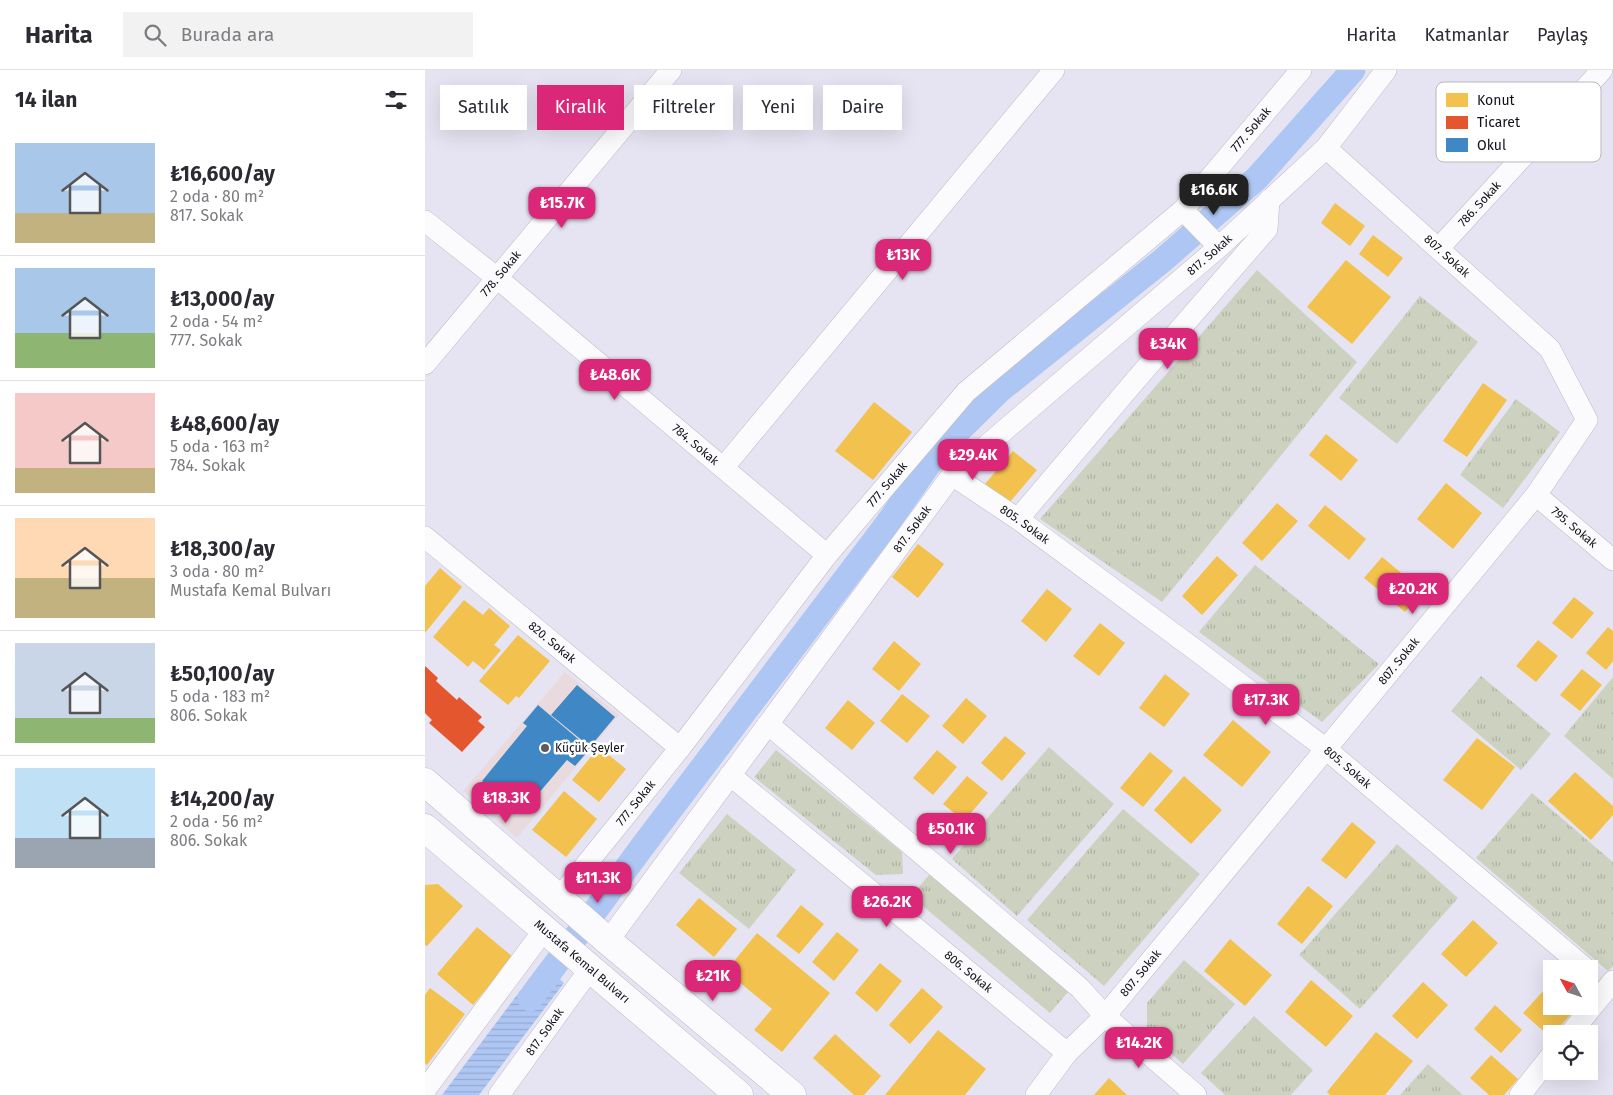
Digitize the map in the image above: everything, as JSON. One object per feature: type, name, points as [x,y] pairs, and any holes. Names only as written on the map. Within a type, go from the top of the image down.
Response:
[{"type":"main road","points":[[425,782],[607,941],[792,1095]]},
{"type":"main road","name":"Mustafa Kemal Bulvarı","points":[[426,832],[739,1095]]},
{"type":"street","name":"778. Sokak","points":[[425,364],[671,70]]},
{"type":"street","points":[[723,468],[1054,70]]},
{"type":"street","name":"777. Sokak","points":[[559,898],[680,748],[827,555],[966,392],[1183,210],[1301,70]]},
{"type":"street","name":"817. Sokak","points":[[607,941],[952,475],[1219,247],[1326,148],[1386,70]]},
{"type":"street","name":"786. Sokak","points":[[1591,82],[1602,70]]},
{"type":"street","name":"807. Sokak","points":[[1036,1095],[1067,1053],[1105,1016],[1536,495],[1587,420],[1550,349],[1326,148]]},
{"type":"street","name":"786. Sokak","points":[[1439,248],[1518,162]]},
{"type":"street","points":[[1018,519],[1267,229],[1269,200]]},
{"type":"street","points":[[1183,210],[1219,247]]},
{"type":"street","name":"784. Sokak","points":[[425,221],[497,278],[827,555]]},
{"type":"street","name":"805. Sokak","points":[[952,475],[1018,519],[1326,749],[1575,960]]},
{"type":"street","name":"795. Sokak","points":[[1536,495],[1613,560]]},
{"type":"street","name":"820. Sokak","points":[[425,538],[680,748]]},
{"type":"street","points":[[768,724],[1081,988],[1105,1016],[1196,1095]]},
{"type":"street","name":"806. Sokak","points":[[730,775],[1067,1053]]},
{"type":"street","points":[[425,1090],[544,930]]},
{"type":"street","name":"817. Sokak","points":[[499,1095],[590,969]]},
{"type":"street","name":"805. Sokak","points":[[1598,977],[1610,984]]},
{"type":"street","points":[[1577,1025],[1610,984]]},
{"type":"street","points":[[1520,1095],[1543,1066]]},
{"type":"shaded area","name":"Küçük Şeyler","points":[[565,672],[619,715],[517,838],[463,791]]},
{"type":"green space","points":[[1257,270],[1357,362],[1162,602],[1040,519]]},
{"type":"green space","points":[[1420,296],[1478,342],[1397,444],[1339,398]]},
{"type":"green space","points":[[1516,399],[1560,432],[1503,508],[1460,475]]},
{"type":"green space","points":[[1255,565],[1379,664],[1322,722],[1199,632]]},
{"type":"green space","points":[[1481,676],[1551,734],[1521,770],[1451,711]]},
{"type":"green space","points":[[1613,677],[1613,779],[1564,736]]},
{"type":"green space","points":[[1049,747],[1114,804],[1017,916],[952,859]]},
{"type":"green space","points":[[776,750],[902,852],[903,874],[876,875],[754,777]]},
{"type":"green space","points":[[1532,793],[1613,862],[1613,966],[1608,971],[1598,962],[1598,960],[1595,960],[1476,858]]},
{"type":"green space","points":[[1123,809],[1200,874],[1104,986],[1027,920]]},
{"type":"green space","points":[[727,814],[796,870],[749,929],[679,873]]},
{"type":"green space","points":[[1397,844],[1458,898],[1360,1009],[1299,955]]},
{"type":"green space","points":[[930,874],[1068,992],[1050,1013],[911,896]]},
{"type":"green space","points":[[1184,960],[1235,1004],[1183,1064],[1147,1032],[1147,1003]]},
{"type":"green space","points":[[1254,1016],[1313,1070],[1291,1095],[1225,1095],[1201,1073]]},
{"type":"green space","points":[[1428,1064],[1463,1095],[1400,1095]]},
{"type":"water","points":[[541,963],[564,983],[479,1095],[442,1095]]},
{"type":"building: Konut","points":[[1335,203],[1365,226],[1350,246],[1321,223]]},
{"type":"building: Konut","points":[[1373,235],[1403,258],[1388,277],[1359,254]]},
{"type":"building: Konut","points":[[1346,260],[1391,297],[1352,344],[1307,307]]},
{"type":"building: Konut","points":[[1483,383],[1507,400],[1467,457],[1443,441]]},
{"type":"building: Konut","points":[[874,402],[912,432],[873,480],[835,451]]},
{"type":"building: Konut","points":[[1326,434],[1358,460],[1341,481],[1309,455]]},
{"type":"building: Konut","points":[[1013,451],[1037,470],[1009,503],[985,484]]},
{"type":"building: Konut","points":[[1446,483],[1482,513],[1453,549],[1417,519]]},
{"type":"building: Konut","points":[[1277,503],[1298,521],[1262,561],[1242,543]]},
{"type":"building: Konut","points":[[1325,505],[1366,539],[1349,560],[1308,526]]},
{"type":"building: Konut","points":[[918,544],[944,564],[918,598],[892,577]]},
{"type":"building: Konut","points":[[1217,556],[1238,575],[1202,615],[1182,596]]},
{"type":"building: Konut","points":[[1382,557],[1423,591],[1405,612],[1364,578]]},
{"type":"building: Konut","points":[[440,568],[462,587],[425,633],[425,586]]},
{"type":"building: Konut","points":[[1047,589],[1072,609],[1046,642],[1021,621]]},
{"type":"building: Konut","points":[[1574,597],[1594,613],[1572,639],[1552,623]]},
{"type":"building: Konut","points":[[464,600],[483,615],[489,608],[510,626],[494,645],[501,650],[484,670],[473,661],[468,667],[433,637]]},
{"type":"building: Konut","points":[[1100,623],[1125,643],[1099,676],[1073,656]]},
{"type":"building: Konut","points":[[1608,627],[1613,631],[1613,661],[1606,670],[1586,653]]},
{"type":"building: Konut","points":[[518,635],[550,661],[519,698],[516,696],[508,705],[479,681]]},
{"type":"building: Konut","points":[[1538,640],[1558,656],[1536,682],[1516,666]]},
{"type":"building: Konut","points":[[894,641],[921,664],[899,691],[872,669]]},
{"type":"building: Konut","points":[[1582,669],[1602,685],[1580,711],[1560,695]]},
{"type":"building: Konut","points":[[1165,674],[1190,694],[1164,727],[1139,708]]},
{"type":"building: Konut","points":[[902,694],[930,716],[907,743],[880,721]]},
{"type":"building: Konut","points":[[966,698],[987,716],[963,744],[942,726]]},
{"type":"building: Konut","points":[[848,700],[875,723],[852,750],[825,728]]},
{"type":"building: Konut","points":[[1233,720],[1271,752],[1242,787],[1203,755]]},
{"type":"building: Konut","points":[[1005,736],[1026,753],[1002,781],[981,763]]},
{"type":"building: Konut","points":[[1477,738],[1515,767],[1482,810],[1443,780]]},
{"type":"building: Konut","points":[[599,747],[626,769],[599,802],[572,780]]},
{"type":"building: Konut","points":[[937,750],[957,767],[933,795],[913,778]]},
{"type":"building: Konut","points":[[1150,752],[1173,771],[1143,807],[1120,788]]},
{"type":"building: Konut","points":[[1575,772],[1613,806],[1613,815],[1591,840],[1548,801]]},
{"type":"building: Konut","points":[[967,776],[988,793],[964,821],[943,804]]},
{"type":"building: Konut","points":[[1184,776],[1222,810],[1191,844],[1154,810]]},
{"type":"building: Konut","points":[[564,791],[597,819],[566,857],[532,830]]},
{"type":"building: Konut","points":[[1352,822],[1376,842],[1346,879],[1321,860]]},
{"type":"building: Konut","points":[[438,884],[463,906],[427,946],[425,945],[425,885]]},
{"type":"building: Konut","points":[[1308,886],[1333,906],[1302,944],[1277,924]]},
{"type":"building: Konut","points":[[699,898],[737,929],[714,957],[676,925]]},
{"type":"building: Konut","points":[[801,905],[824,924],[799,954],[776,936]]},
{"type":"building: Konut","points":[[1473,920],[1498,943],[1466,977],[1441,954]]},
{"type":"building: Konut","points":[[477,927],[513,957],[473,1005],[437,974]]},
{"type":"building: Konut","points":[[837,932],[859,950],[834,981],[812,962]]},
{"type":"building: Konut","points":[[757,933],[830,993],[782,1052],[754,1030],[772,1009],[726,971]]},
{"type":"building: Konut","points":[[1230,939],[1272,975],[1245,1006],[1204,971]]},
{"type":"building: Konut","points":[[880,963],[902,981],[877,1012],[855,993]]},
{"type":"building: Konut","points":[[1311,980],[1353,1016],[1326,1047],[1285,1012]]},
{"type":"building: Konut","points":[[1423,982],[1448,1005],[1417,1039],[1392,1016]]},
{"type":"building: Konut","points":[[430,988],[465,1014],[427,1065],[425,1063],[425,995]]},
{"type":"building: Konut","points":[[922,988],[943,1007],[910,1044],[889,1025]]},
{"type":"building: Konut","points":[[1543,991],[1543,1015],[1570,1015],[1561,1025],[1543,1025],[1543,1031],[1523,1013]]},
{"type":"building: Konut","points":[[1495,1005],[1522,1030],[1501,1053],[1474,1029]]},
{"type":"building: Konut","points":[[938,1030],[986,1069],[965,1095],[885,1095]]},
{"type":"building: Konut","points":[[1376,1032],[1413,1061],[1385,1095],[1330,1095],[1327,1092]]},
{"type":"building: Konut","points":[[835,1034],[881,1076],[864,1095],[854,1095],[813,1058]]},
{"type":"building: Konut","points":[[1491,1055],[1518,1079],[1504,1095],[1489,1095],[1470,1078]]},
{"type":"building: Konut","points":[[1109,1078],[1127,1095],[1094,1095]]},
{"type":"building: Ticaret","points":[[425,666],[438,678],[436,681],[457,700],[459,697],[482,717],[478,721],[485,727],[462,752],[429,723],[432,720],[425,713]]},
{"type":"building: Okul","points":[[577,685],[615,717],[590,747],[551,715]]},
{"type":"building: Okul","points":[[538,705],[590,749],[575,766],[567,760],[521,814],[482,781],[527,726],[523,723]]},
{"type":"waterway","points":[[530,999],[645,843],[887,524],[938,451],[999,391],[1163,260],[1257,178],[1353,70]]},
{"type":"place","name":"Küçük Şeyler","points":[[545,748]]}]
